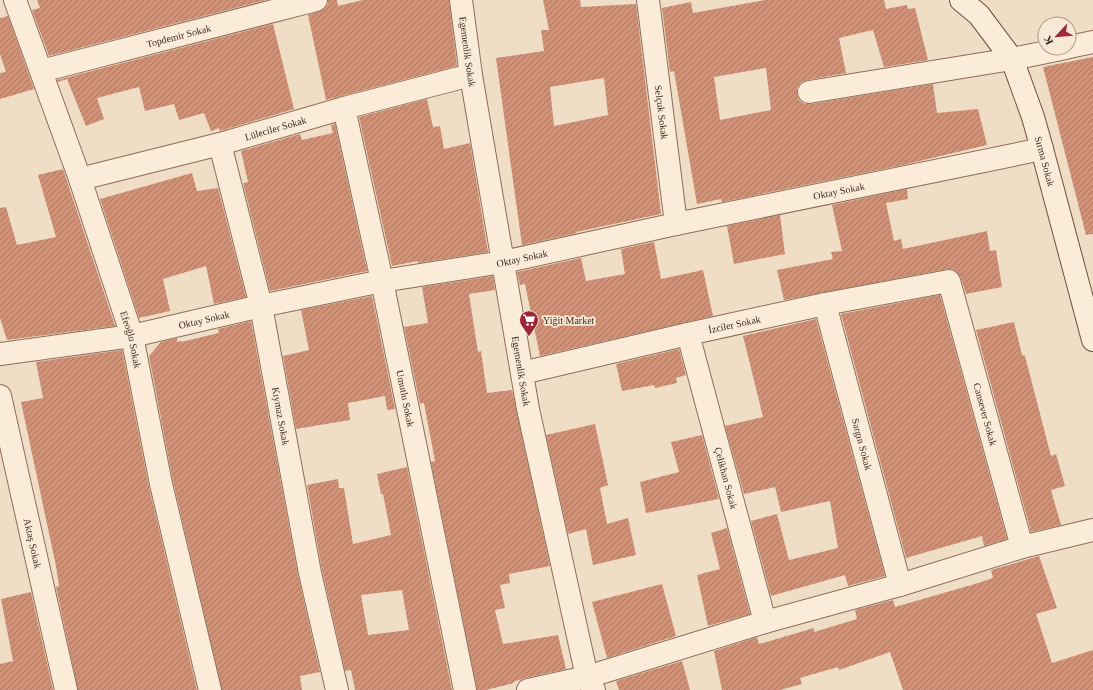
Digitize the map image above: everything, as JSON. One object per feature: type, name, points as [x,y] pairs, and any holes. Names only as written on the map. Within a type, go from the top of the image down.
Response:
[{"type":"street","name":"Efeoğlu Sokak","points":[[15,0],[80,178],[132,336],[161,484],[210,690]]},
{"type":"street","name":"Topdemir Sokak","points":[[41,71],[316,0]]},
{"type":"street","name":"Egemenlik Sokak","points":[[460,0],[471,75],[528,409],[590,683]]},
{"type":"street","name":"Selçuk Sokak","points":[[650,0],[676,224]]},
{"type":"street","name":"Sırma Sokak","points":[[961,0],[979,15],[1012,59],[1033,117],[1093,340]]},
{"type":"street","points":[[1077,46],[1093,42]]},
{"type":"street","points":[[810,92],[1037,54]]},
{"type":"street","name":"Lüleciler Sokak","points":[[80,178],[220,144],[344,108],[471,75]]},
{"type":"street","name":"Umutlu Sokak","points":[[344,108],[382,281],[465,690]]},
{"type":"street","name":"Kıymaz Sokak","points":[[220,144],[261,306],[310,573],[337,690]]},
{"type":"street","name":"Oktay Sokak","points":[[0,354],[132,336],[261,306],[382,281],[503,262],[676,224],[1042,149]]},
{"type":"street","name":"İzciler Sokak","points":[[522,373],[825,304],[949,281]]},
{"type":"street","name":"Cansever Sokak","points":[[949,281],[1022,547]]},
{"type":"street","name":"Sargın Sokak","points":[[825,304],[900,585]]},
{"type":"street","name":"Çelikhan Sokak","points":[[688,334],[765,622]]},
{"type":"street","name":"Aktaş Sokak","points":[[0,396],[66,690]]},
{"type":"street","points":[[528,690],[590,683],[765,622],[900,585],[1022,547],[1093,530]]},
{"type":"building","points":[[37,0],[266,0],[49,56],[32,10],[40,8]]},
{"type":"building","points":[[328,0],[337,0],[338,6],[363,0],[449,0],[457,66],[326,100],[308,15],[324,9],[328,4]]},
{"type":"building","points":[[543,0],[580,0],[581,7],[636,4],[661,214],[522,245],[496,58],[544,51],[541,30],[549,30]],"holes":[[[604,78],[608,115],[554,126],[550,87]]]},
{"type":"building","points":[[765,0],[884,0],[886,9],[907,5],[908,9],[915,8],[928,60],[884,67],[873,30],[839,38],[846,73],[801,82],[797,88],[799,100],[804,104],[811,104],[933,84],[937,113],[978,109],[987,145],[903,165],[722,202],[721,199],[697,204],[674,71],[670,72],[662,8],[691,2],[693,13]],"holes":[[[766,68],[771,110],[720,120],[714,77]]]},
{"type":"building","points":[[8,16],[34,89],[0,99],[0,73],[6,72],[0,54],[0,18]]},
{"type":"building","points":[[273,24],[294,109],[220,131],[219,128],[211,131],[204,113],[179,120],[174,104],[145,111],[139,87],[97,98],[104,119],[86,126],[67,79],[58,82],[57,80]]},
{"type":"building","points":[[1093,57],[1093,234],[1086,235],[1043,67]]},
{"type":"building","points":[[427,99],[433,127],[440,126],[444,149],[470,143],[488,252],[392,266],[359,117]]},
{"type":"building","points":[[335,124],[367,271],[270,291],[243,183],[248,182],[241,151],[300,134],[302,140],[333,133],[331,125]]},
{"type":"building","points":[[63,169],[115,326],[7,340],[0,318],[0,208],[6,207],[17,245],[56,237],[38,175]]},
{"type":"building","points":[[192,173],[197,191],[218,188],[246,297],[214,304],[206,266],[163,279],[170,311],[139,318],[100,199]]},
{"type":"building","points":[[907,189],[908,199],[886,203],[894,241],[901,239],[903,249],[987,231],[990,251],[996,250],[1002,287],[966,294],[958,273],[953,269],[947,269],[784,300],[777,270],[833,259],[831,252],[842,251],[832,205]]},
{"type":"building","points":[[780,215],[785,254],[734,264],[727,226]]},
{"type":"building","points":[[654,242],[661,279],[703,270],[713,316],[540,356],[525,284],[520,285],[517,272],[581,258],[586,281],[625,274],[621,249]]},
{"type":"building","points":[[493,276],[495,290],[469,294],[478,352],[481,351],[487,393],[512,390],[550,566],[509,574],[510,583],[500,585],[505,608],[495,610],[503,644],[558,635],[566,669],[525,678],[513,682],[514,683],[486,690],[477,690],[431,462],[435,461],[424,403],[420,404],[404,327],[428,323],[422,287]]},
{"type":"building","points":[[940,295],[1007,539],[984,546],[982,536],[906,558],[841,314]]},
{"type":"building","points":[[372,296],[395,409],[387,410],[385,396],[348,403],[350,420],[296,429],[283,356],[309,350],[301,310]]},
{"type":"building","points":[[816,319],[885,576],[848,586],[845,575],[771,596],[751,521],[777,514],[789,560],[838,548],[830,501],[781,512],[775,487],[744,494],[725,426],[763,417],[743,336]]},
{"type":"building","points":[[251,321],[298,575],[320,672],[300,676],[302,690],[222,690],[173,481],[149,356],[161,342],[177,338],[177,342],[181,342],[219,333],[218,329]]},
{"type":"building","points":[[1014,322],[1022,355],[1025,356],[1051,456],[1056,454],[1065,486],[1051,490],[1061,525],[1031,532],[976,330]]},
{"type":"building","points":[[679,349],[686,375],[676,378],[677,383],[655,388],[654,385],[622,391],[616,364]]},
{"type":"building","points":[[122,350],[149,487],[197,690],[78,690],[56,587],[59,586],[56,566],[21,402],[43,398],[36,362]]},
{"type":"building","points":[[595,424],[608,485],[600,488],[607,524],[628,518],[636,555],[593,565],[586,529],[568,534],[546,435]]},
{"type":"building","points":[[702,435],[719,499],[646,513],[640,482],[679,472],[671,442]]},
{"type":"building","points":[[407,467],[452,690],[355,690],[351,670],[345,671],[322,570],[307,485],[338,479],[339,488],[344,488],[353,544],[391,535],[383,494],[381,494],[377,474]],"holes":[[[402,590],[409,630],[368,635],[361,595]]]},
{"type":"building","points":[[727,528],[750,614],[708,626],[697,575],[720,569],[711,533]]},
{"type":"building","points":[[1039,556],[1057,608],[1036,614],[1052,663],[1093,650],[1093,690],[903,690],[890,652],[839,670],[838,667],[800,678],[802,684],[780,690],[722,690],[714,651],[757,637],[759,644],[814,628],[814,632],[857,619],[855,610],[893,600],[895,607],[975,584],[993,578],[991,570]]},
{"type":"building","points":[[662,584],[676,636],[607,658],[592,602]]},
{"type":"building","points":[[31,592],[53,690],[0,690],[0,664],[13,661],[1,599]]},
{"type":"building","points":[[682,661],[690,690],[619,690],[616,681]]},
{"type":"place","name":"Yiğit Market","points":[[529,337]]}]
